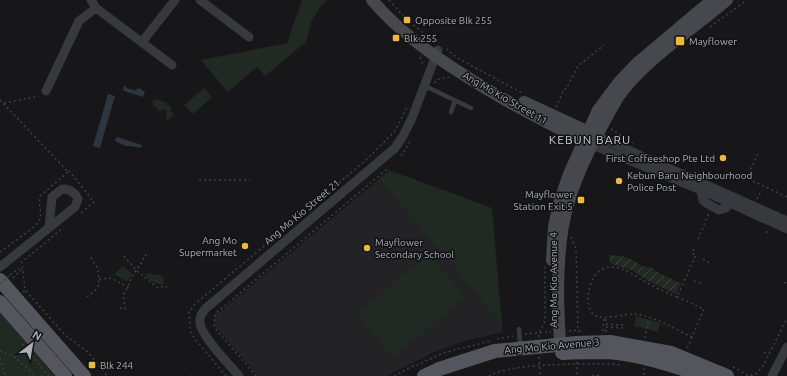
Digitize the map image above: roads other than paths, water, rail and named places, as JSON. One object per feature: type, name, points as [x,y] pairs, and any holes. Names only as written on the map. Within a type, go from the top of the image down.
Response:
[{"type":"main road","name":"Ang Mo Kio Street 11","points":[[376,0],[389,8],[437,54],[590,138]]},
{"type":"main road","name":"Ang Mo Kio Avenue 4","points":[[590,138],[598,110],[628,72],[646,54],[712,0]]},
{"type":"main road","name":"Ang Mo Kio Avenue 4","points":[[557,349],[552,275],[554,226],[560,200],[569,174],[590,138],[624,88],[657,57],[727,0]]},
{"type":"main road","points":[[9,279],[84,376]]},
{"type":"main road","points":[[0,302],[64,376]]},
{"type":"main road","name":"Ang Mo Kio Avenue 3","points":[[440,376],[502,357],[610,342],[671,353],[727,376]]},
{"type":"main road","name":"Ang Mo Kio Avenue 3","points":[[424,376],[439,369],[495,351],[520,348],[608,352],[669,364],[704,376]]},
{"type":"street","points":[[91,0],[96,8],[172,65]]},
{"type":"street","points":[[142,42],[175,0]]},
{"type":"street","points":[[200,0],[249,37]]},
{"type":"street","points":[[46,91],[79,21],[96,8]]},
{"type":"street","name":"Ang Mo Kio Street 21","points":[[239,376],[203,333],[200,322],[202,314],[395,148],[403,136],[428,88],[437,54]]},
{"type":"street","name":"Ang Mo Kio Street 11","points":[[590,138],[787,229]]},
{"type":"street","name":"Ang Mo Kio Street 11","points":[[590,138],[787,221]]},
{"type":"street","points":[[701,190],[703,200],[719,210],[722,210],[730,203]]},
{"type":"street","points":[[1,266],[49,227]]},
{"type":"street","points":[[772,376],[787,346]]},
{"type":"lane","points":[[428,88],[471,108]]},
{"type":"lane","points":[[451,112],[455,101]]},
{"type":"lane","points":[[519,329],[520,348]]},
{"type":"place","name":"Opposite Blk 255","points":[[407,20]]},
{"type":"place","name":"Blk 255","points":[[396,38]]},
{"type":"place","name":"Mayflower","points":[[680,41]]},
{"type":"place","name":"First Coffeeshop Pte Ltd","points":[[723,158]]},
{"type":"place","name":"Kebun Baru Neighbourhood Police Post","points":[[619,181]]},
{"type":"place","name":"Mayflower Station Exit 5","points":[[581,200]]},
{"type":"place","name":"Ang Mo Supermarket","points":[[245,246]]},
{"type":"place","name":"Mayflower Secondary School","points":[[367,248]]},
{"type":"place","name":"Blk 244","points":[[92,365]]},
{"type":"district","name":"KEBUN BARU","points":[[590,139]]}]
